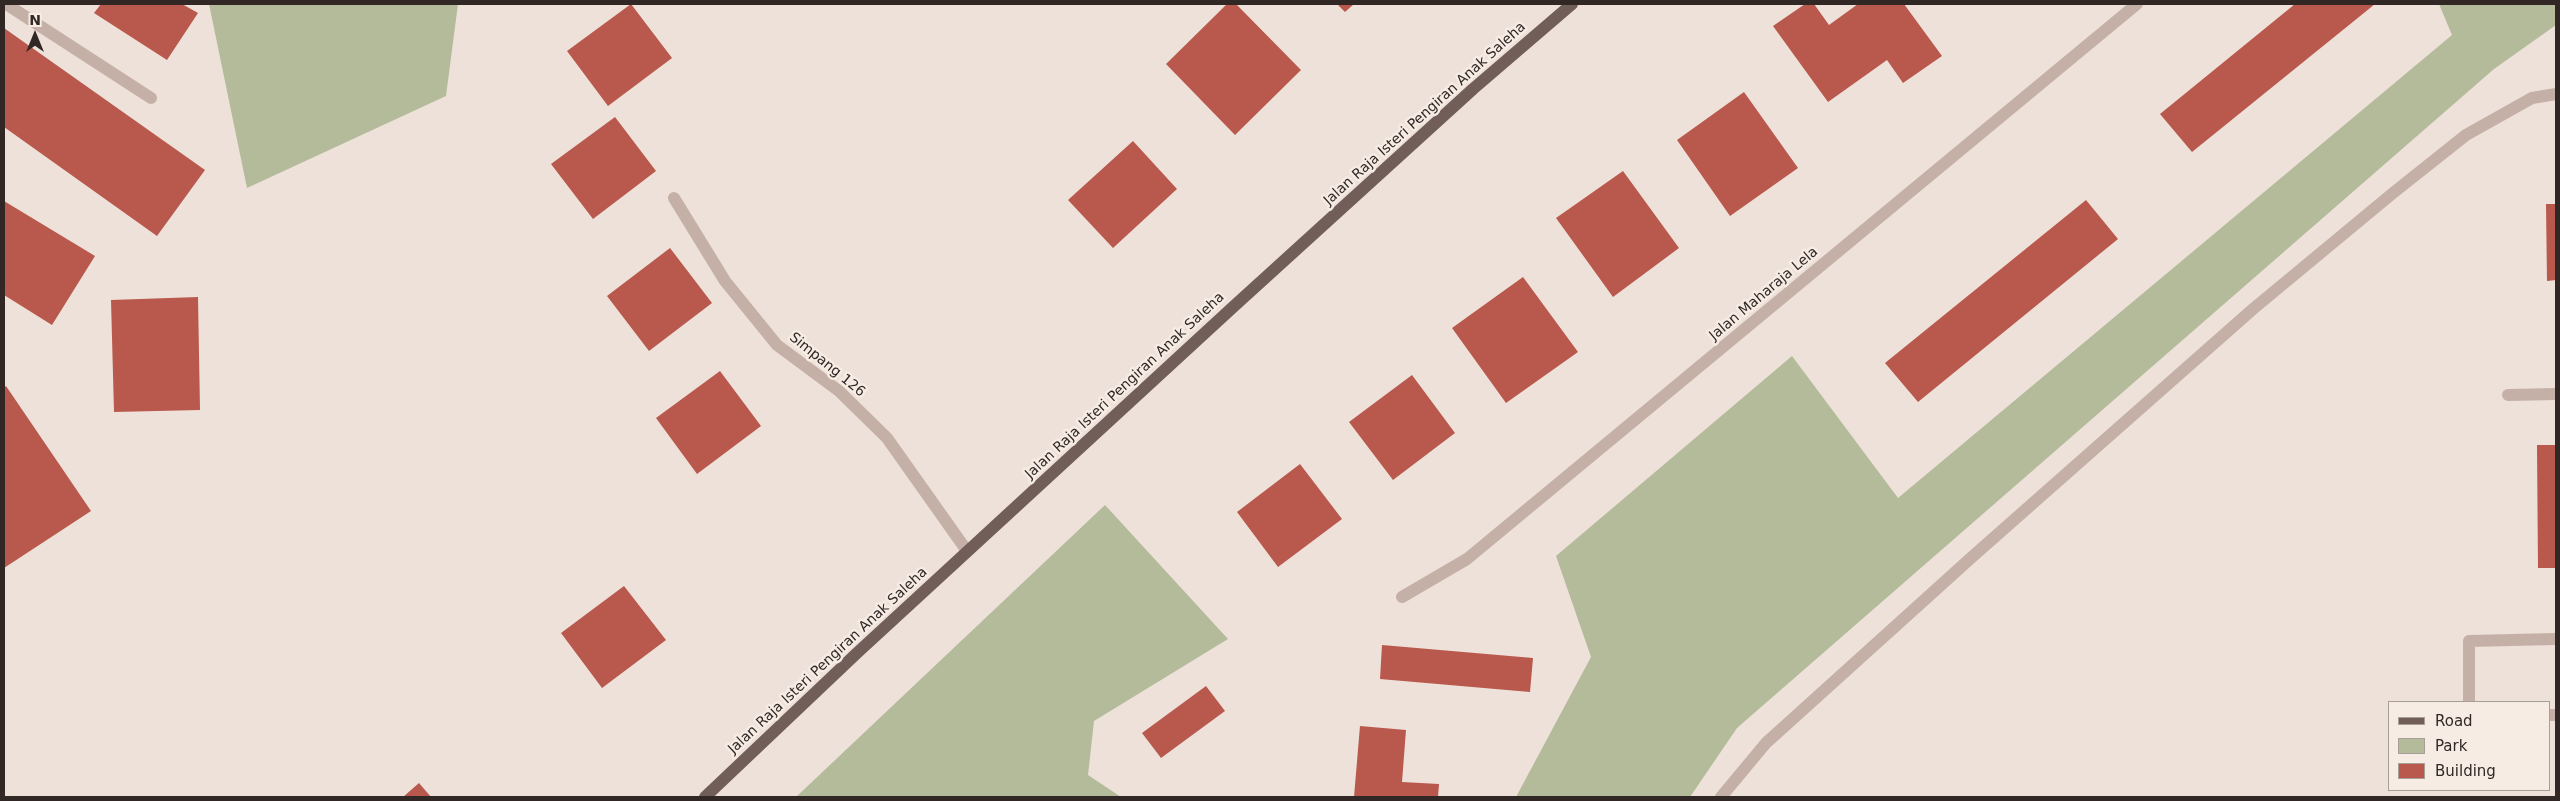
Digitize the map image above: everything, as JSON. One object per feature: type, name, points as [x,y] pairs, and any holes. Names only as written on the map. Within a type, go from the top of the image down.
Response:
[{"type":"main road","name":"Jalan Raja Isteri Pengiran Anak Saleha","points":[[706,797],[968,551],[1254,288],[1473,89],[1572,4]]},
{"type":"street","points":[[6,4],[151,98]]},
{"type":"street","name":"Jalan Maharaja Lela","points":[[1402,597],[1467,559],[2138,4]]},
{"type":"street","points":[[1721,797],[1766,743],[1972,557],[2260,303],[2393,192],[2466,135],[2532,98],[2556,94]]},
{"type":"street","name":"Simpang 126","points":[[674,198],[725,281],[777,345],[839,391],[887,438],[968,551]]},
{"type":"street","points":[[2508,395],[2556,394]]},
{"type":"street","points":[[2469,701],[2469,641],[2556,640]]},
{"type":"green space","points":[[209,4],[458,4],[446,96],[247,188]]},
{"type":"green space","points":[[2439,4],[2556,4],[2556,25],[2494,69],[1737,728],[1690,797],[1516,797],[1591,657],[1556,556],[1792,356],[1898,498],[2452,35]]},
{"type":"green space","points":[[1105,505],[1228,639],[1094,721],[1088,775],[1121,797],[796,797]]},
{"type":"building","points":[[101,4],[182,4],[198,13],[167,60],[94,13]]},
{"type":"building","points":[[631,4],[672,58],[608,106],[567,51]]},
{"type":"building","points":[[1227,4],[1236,4],[1301,70],[1235,135],[1166,64]]},
{"type":"building","points":[[1337,4],[1354,4],[1345,12]]},
{"type":"building","points":[[1805,4],[1814,4],[1829,25],[1858,4],[1904,4],[1942,56],[1903,83],[1887,60],[1828,102],[1773,26]]},
{"type":"building","points":[[2295,4],[2375,4],[2192,152],[2160,114]]},
{"type":"building","points":[[4,28],[205,170],[157,236],[4,127]]},
{"type":"building","points":[[1744,92],[1798,168],[1730,216],[1677,140]]},
{"type":"building","points":[[615,117],[656,171],[593,219],[551,164]]},
{"type":"building","points":[[1133,141],[1177,189],[1113,248],[1068,200]]},
{"type":"building","points":[[1623,171],[1679,248],[1613,297],[1556,218]]},
{"type":"building","points":[[2086,200],[2118,239],[1918,402],[1885,363]]},
{"type":"building","points":[[4,201],[95,256],[52,325],[4,295]]},
{"type":"building","points":[[2546,204],[2556,204],[2556,280],[2547,281]]},
{"type":"building","points":[[670,248],[712,303],[649,351],[607,296]]},
{"type":"building","points":[[1523,277],[1578,352],[1506,403],[1452,328]]},
{"type":"building","points":[[198,297],[200,410],[114,412],[111,300]]},
{"type":"building","points":[[720,371],[761,426],[697,474],[656,418]]},
{"type":"building","points":[[1412,375],[1455,433],[1393,480],[1349,422]]},
{"type":"building","points":[[6,386],[91,511],[4,568],[4,388]]},
{"type":"building","points":[[2537,445],[2556,445],[2556,568],[2538,568]]},
{"type":"building","points":[[1300,464],[1342,519],[1278,567],[1237,512]]},
{"type":"building","points":[[624,586],[666,640],[602,688],[561,633]]},
{"type":"building","points":[[1382,645],[1533,658],[1530,692],[1380,679]]},
{"type":"building","points":[[1206,686],[1225,711],[1161,758],[1142,733]]},
{"type":"building","points":[[1360,726],[1406,730],[1402,782],[1439,784],[1438,797],[1354,797]]},
{"type":"building","points":[[419,783],[431,797],[403,797]]}]
